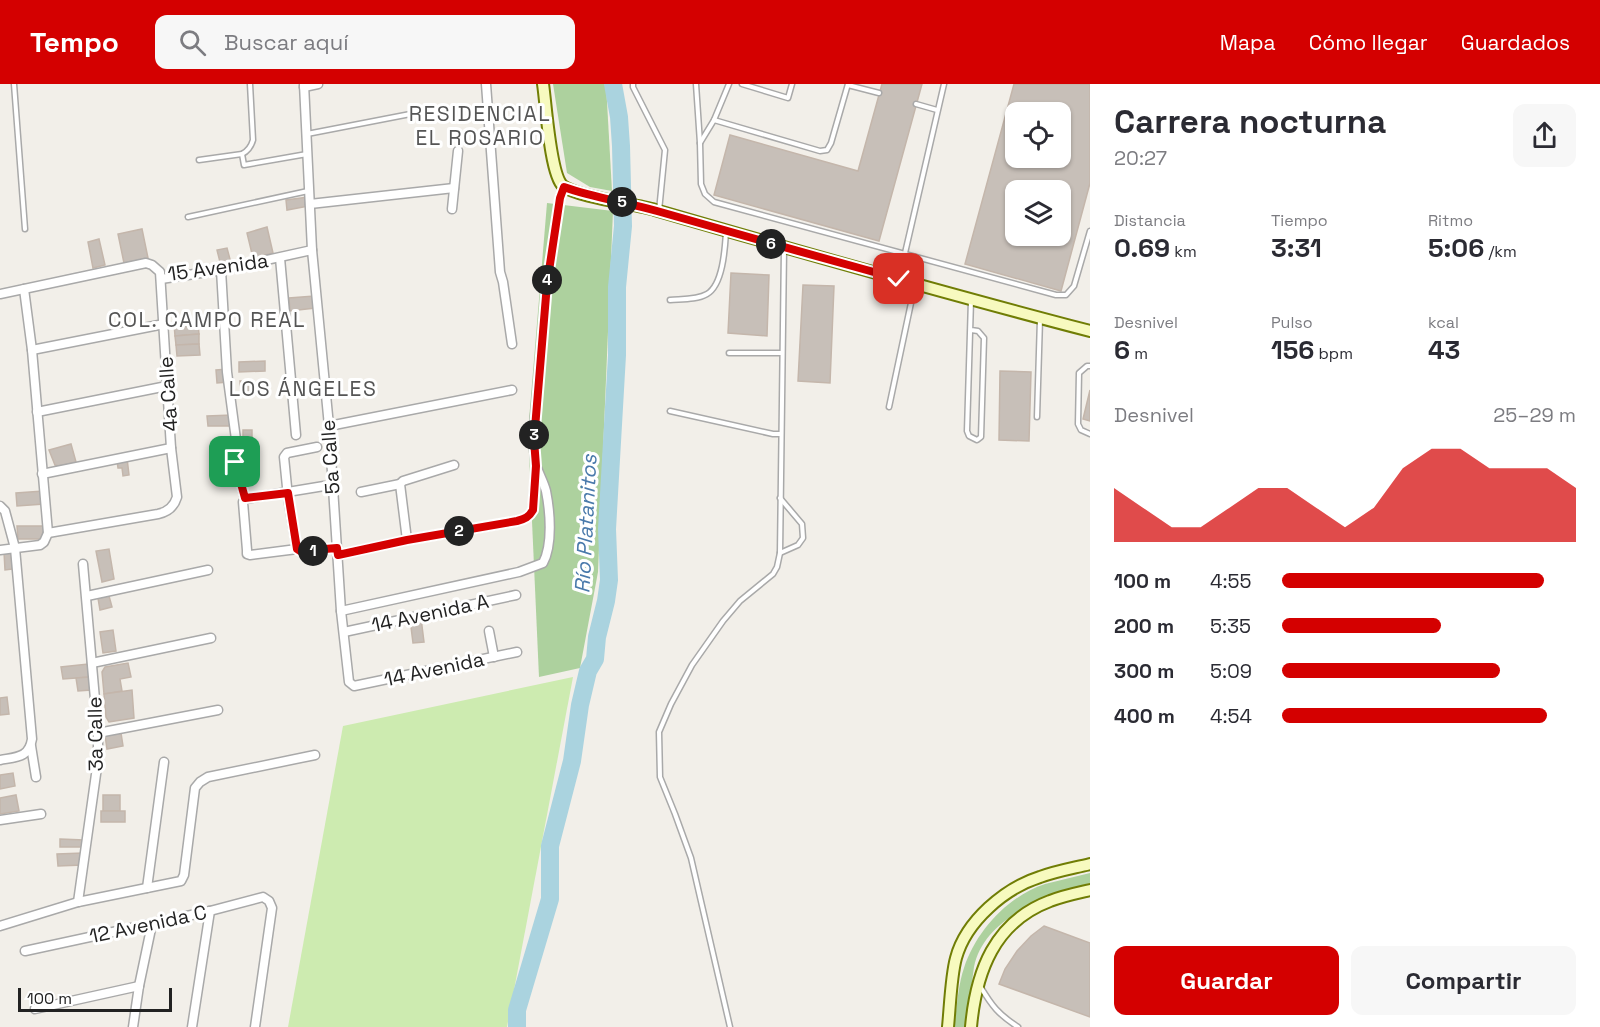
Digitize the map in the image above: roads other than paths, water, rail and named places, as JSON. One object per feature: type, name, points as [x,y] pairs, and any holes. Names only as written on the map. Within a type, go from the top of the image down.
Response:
[{"type":"main road","points":[[543,84],[553,162],[558,180],[564,187],[582,194],[659,211],[784,248],[1090,331]]},
{"type":"main road","points":[[948,1027],[955,960],[962,941],[975,922],[994,903],[1024,884],[1039,877],[1090,864]]},
{"type":"main road","points":[[950,1014],[971,1022],[978,982],[988,956],[997,941],[1012,925],[1050,901],[1090,890]]},
{"type":"street","points":[[304,85],[318,84]]},
{"type":"street","points":[[486,84],[501,272],[512,344]]},
{"type":"street","name":"5a Calle","points":[[304,85],[312,250],[328,426],[341,611],[351,685]]},
{"type":"street","points":[[452,209],[458,152]]},
{"type":"street","points":[[235,462],[245,498],[243,502],[247,554],[250,555],[297,549],[337,552],[524,519],[529,516],[533,510],[536,466],[534,440],[547,284],[560,198],[564,187]]},
{"type":"street","points":[[310,204],[454,188]]},
{"type":"street","name":"15 Avenida","points":[[0,294],[146,263],[157,268],[161,279],[221,270],[312,250]]},
{"type":"street","points":[[280,258],[296,435]]},
{"type":"street","points":[[221,270],[227,372],[237,447]]},
{"type":"street","name":"4a Calle","points":[[48,533],[158,514],[172,508],[176,502],[161,279]]},
{"type":"street","points":[[0,550],[36,546],[44,542],[48,533],[32,350],[24,289]]},
{"type":"street","points":[[32,350],[164,324]]},
{"type":"street","points":[[37,412],[167,386]]},
{"type":"street","points":[[328,426],[512,390]]},
{"type":"street","points":[[42,474],[171,447]]},
{"type":"street","points":[[297,549],[284,457],[286,453],[316,447]]},
{"type":"street","points":[[361,492],[400,484],[454,465]]},
{"type":"street","points":[[341,611],[519,572],[543,562],[548,555],[550,520],[546,489],[536,466]]},
{"type":"street","points":[[400,484],[407,540]]},
{"type":"street","points":[[245,498],[324,486]]},
{"type":"street","points":[[0,506],[5,511],[15,548],[32,739],[29,749],[36,777]]},
{"type":"street","name":"3a Calle","points":[[78,902],[98,760],[98,733],[83,564]]},
{"type":"street","points":[[87,596],[208,570]]},
{"type":"street","name":"14 Avenida A","points":[[344,632],[516,595]]},
{"type":"street","points":[[489,631],[494,657]]},
{"type":"street","points":[[92,663],[211,638]]},
{"type":"street","name":"14 Avenida","points":[[351,685],[517,652]]},
{"type":"street","points":[[98,733],[218,710]]},
{"type":"street","points":[[0,760],[17,757],[29,749]]},
{"type":"street","points":[[0,926],[78,902],[181,881],[184,878],[195,788],[200,782],[208,777],[315,754]]},
{"type":"street","points":[[147,888],[164,762]]},
{"type":"street","points":[[0,820],[41,814]]},
{"type":"street","name":"12 Avenida C","points":[[25,951],[210,911],[263,897],[272,908],[255,1027]]},
{"type":"street","points":[[192,1027],[210,911]]},
{"type":"street","points":[[133,1027],[152,924]]},
{"type":"street","points":[[35,1009],[140,986]]},
{"type":"lane","points":[[14,84],[25,229]]},
{"type":"lane","points":[[199,160],[242,154],[247,151],[253,140],[250,84]]},
{"type":"lane","points":[[633,84],[665,150],[659,211]]},
{"type":"lane","points":[[696,84],[700,184],[705,194],[714,202],[1056,295],[1066,295],[1074,286],[1090,231]]},
{"type":"lane","points":[[700,143],[714,120],[729,84]]},
{"type":"lane","points":[[742,84],[788,98],[792,84]]},
{"type":"lane","points":[[899,279],[944,84]]},
{"type":"lane","points":[[714,120],[820,151],[827,150],[848,85],[879,93]]},
{"type":"lane","points":[[916,104],[937,110]]},
{"type":"lane","points":[[307,134],[431,110]]},
{"type":"lane","points":[[242,154],[244,165],[307,154]]},
{"type":"lane","points":[[188,217],[310,190]]},
{"type":"lane","points":[[670,300],[708,294],[717,284],[725,249],[726,231]]},
{"type":"lane","points":[[730,1027],[691,858],[660,777],[659,732],[692,665],[723,621],[740,602],[773,574],[777,567],[780,553],[784,248]]},
{"type":"lane","points":[[889,406],[915,284]]},
{"type":"lane","points":[[971,300],[967,430],[969,436],[977,440],[981,437],[984,338],[978,331],[971,330]]},
{"type":"lane","points":[[1037,417],[1040,318]]},
{"type":"lane","points":[[729,353],[781,353]]},
{"type":"lane","points":[[1090,366],[1079,373],[1078,424],[1081,430],[1090,434]]},
{"type":"lane","points":[[670,411],[781,434]]},
{"type":"lane","points":[[780,498],[802,524],[802,538],[798,545],[780,553]]},
{"type":"lane","points":[[978,982],[1002,1017],[1018,1027]]},
{"type":"waterway","name":"Río Platanitos","points":[[517,1027],[517,1010],[550,899],[550,846],[572,761],[580,705],[588,671],[595,659],[597,637],[609,580],[607,529],[617,355],[617,287],[623,226],[619,117],[613,84]]},
{"type":"district","name":"RESIDENCIAL EL ROSARIO","points":[[480,126]]},
{"type":"district","name":"COL. CAMPO REAL","points":[[207,320]]},
{"type":"district","name":"LOS ÁNGELES","points":[[303,389]]}]
